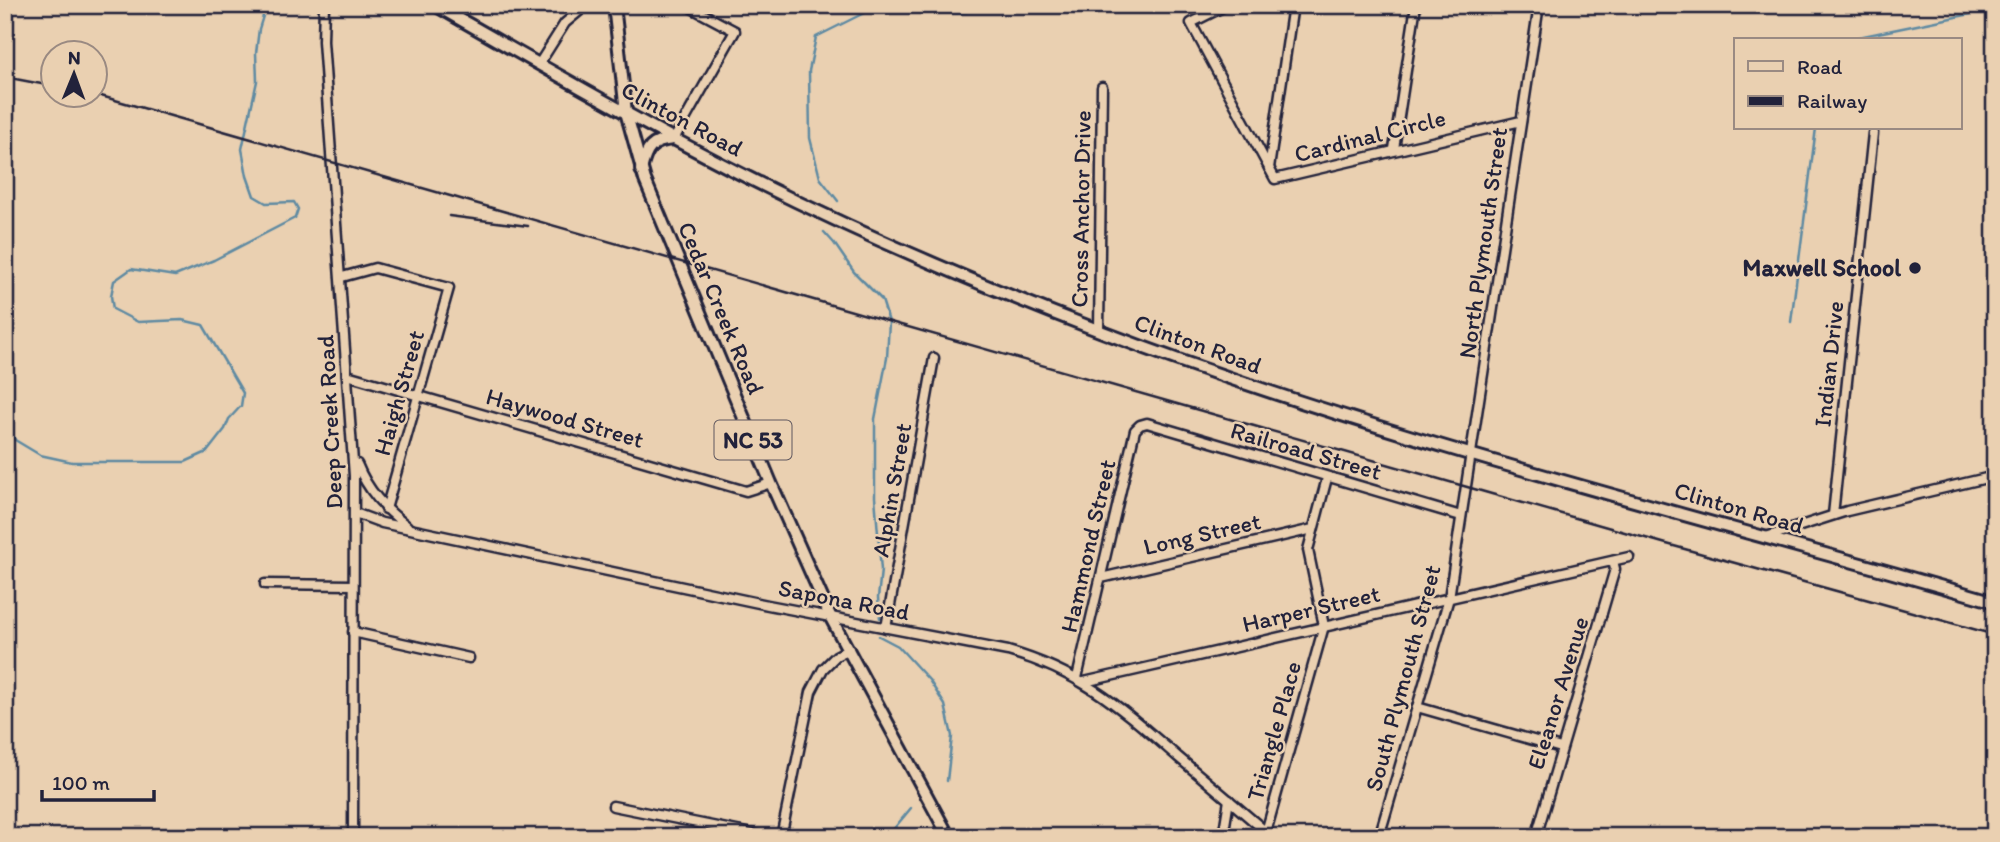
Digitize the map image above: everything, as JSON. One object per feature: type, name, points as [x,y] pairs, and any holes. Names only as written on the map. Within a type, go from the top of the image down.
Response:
[{"type":"main road","name":"Clinton Road","points":[[435,5],[736,172],[880,241],[1099,331],[1254,387],[1471,454],[1995,601]]},
{"type":"main road","name":"Cedar Creek Road","points":[[614,5],[626,112],[641,170],[771,483],[831,618],[949,837]]},
{"type":"main road","points":[[641,170],[650,147],[659,141],[674,139]]},
{"type":"street","name":"Deep Creek Road","points":[[324,5],[323,41],[353,455],[354,837]]},
{"type":"street","points":[[674,139],[734,32],[687,5]]},
{"type":"street","name":"Cardinal Circle","points":[[1227,5],[1192,23],[1275,179],[1521,121]]},
{"type":"street","points":[[1269,168],[1293,5]]},
{"type":"street","points":[[1394,149],[1416,5]]},
{"type":"street","name":"North Plymouth Street","points":[[1467,487],[1539,5]]},
{"type":"street","points":[[539,64],[565,23],[583,8]]},
{"type":"street","name":"Cross Anchor Drive","points":[[1099,331],[1102,87]]},
{"type":"street","name":"Indian Drive","points":[[1833,515],[1873,132]]},
{"type":"street","name":"Haigh Street","points":[[342,277],[375,268],[449,288],[386,509]]},
{"type":"street","name":"Alphin Street","points":[[887,628],[934,358]]},
{"type":"street","name":"Haywood Street","points":[[347,375],[746,491],[771,483]]},
{"type":"street","name":"Railroad Street","points":[[1140,425],[1147,423],[1461,516]]},
{"type":"street","name":"Hammond Street","points":[[1081,680],[1135,430],[1140,425]]},
{"type":"street","points":[[353,455],[371,492],[409,528]]},
{"type":"street","points":[[1766,537],[1833,515],[1995,476]]},
{"type":"street","name":"Triangle Place","points":[[1269,834],[1324,626],[1308,550],[1327,478]]},
{"type":"street","name":"South Plymouth Street","points":[[1380,837],[1449,598],[1467,487]]},
{"type":"street","name":"Sapona Road","points":[[355,513],[382,523],[831,618],[1008,651],[1052,665],[1081,680],[1120,706],[1269,834]]},
{"type":"street","name":"Long Street","points":[[1101,578],[1313,529]]},
{"type":"street","name":"Harper Street","points":[[1081,680],[1629,557]]},
{"type":"street","name":"Eleanor Avenue","points":[[1536,837],[1615,569],[1614,561]]},
{"type":"street","points":[[265,584],[353,585]]},
{"type":"street","points":[[353,632],[469,658]]},
{"type":"street","points":[[781,837],[811,692],[823,669],[836,656],[849,649]]},
{"type":"street","points":[[1417,706],[1561,748]]},
{"type":"street","points":[[1223,837],[1229,800]]},
{"type":"street","points":[[613,806],[766,837]]},
{"type":"waterway","points":[[5,423],[15,440],[40,455],[72,462],[185,462],[207,452],[241,406],[243,393],[203,325],[182,320],[138,322],[113,309],[111,296],[114,281],[131,269],[175,276],[214,260],[295,218],[298,209],[294,202],[266,203],[254,196],[242,149],[257,81],[256,53],[263,16],[262,5]]},
{"type":"waterway","points":[[838,201],[820,178],[810,138],[809,71],[816,37],[880,5]]},
{"type":"waterway","points":[[923,5],[951,13],[995,5]]},
{"type":"waterway","points":[[1854,38],[1995,9]]},
{"type":"waterway","points":[[1791,322],[1816,130]]},
{"type":"waterway","points":[[824,232],[854,272],[882,300],[889,322],[887,358],[875,419],[875,497],[881,570],[878,598],[880,618]]},
{"type":"waterway","points":[[879,636],[898,646],[929,680],[945,705],[952,736],[947,781]]},
{"type":"waterway","points":[[887,837],[911,808]]},
{"type":"railway","points":[[5,77],[38,83]]},
{"type":"railway","points":[[108,98],[1663,543],[1995,635]]},
{"type":"railway","points":[[449,216],[528,226]]},
{"type":"place","name":"Maxwell School","points":[[1915,268]]}]
